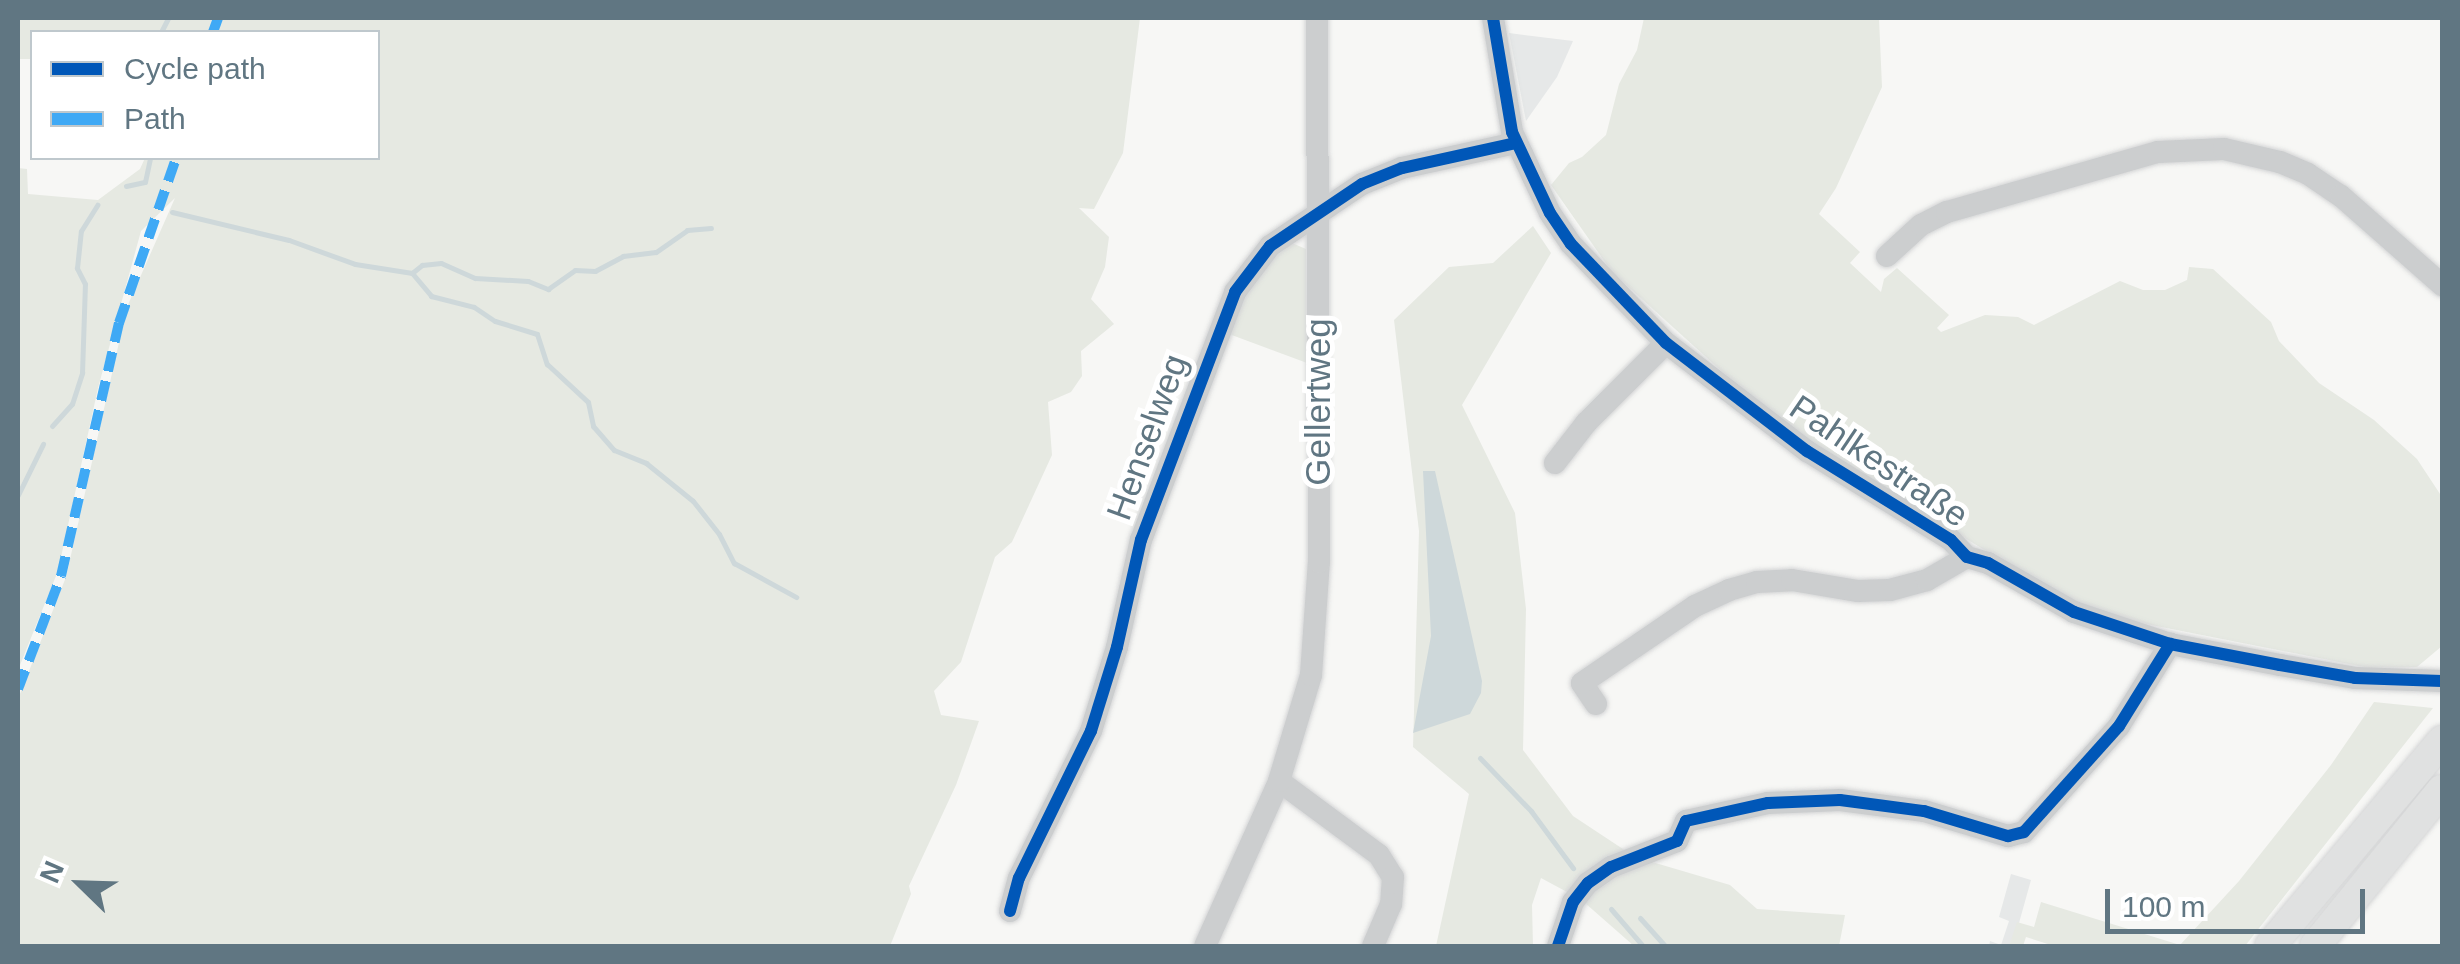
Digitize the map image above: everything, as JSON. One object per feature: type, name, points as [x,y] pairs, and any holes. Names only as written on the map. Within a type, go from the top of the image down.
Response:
[{"type":"main road","points":[[2270,946],[2442,741]]},
{"type":"main road","points":[[2314,946],[2442,790]]},
{"type":"street","name":"Gellertweg","points":[[1204,946],[1279,781],[1311,675],[1317,616],[1317,18]]},
{"type":"street","name":"Pahlkestraße","points":[[1493,18],[1516,144],[1550,214],[1571,244],[1666,342],[1770,426],[1951,540],[1966,557],[1988,563],[2074,612],[2170,644],[2345,676],[2442,680]]},
{"type":"street","name":"Henselweg","points":[[1010,911],[1019,878],[1091,730],[1118,646],[1141,540],[1228,307],[1270,246],[1318,210],[1362,184],[1402,168],[1516,144]]},
{"type":"street","points":[[1886,256],[1908,235],[1947,212],[2158,152],[2224,149],[2280,162],[2308,174],[2340,196],[2442,286]]},
{"type":"street","points":[[1555,463],[1586,423],[1666,342]]},
{"type":"street","points":[[1596,704],[1582,683],[1695,606],[1728,590],[1757,582],[1792,580],[1858,591],[1890,590],[1927,580],[1966,557]]},
{"type":"street","points":[[1558,946],[1569,910],[1588,883],[1612,868],[1677,841],[1686,821],[1768,803],[1840,800],[1924,811],[2008,836],[2024,832],[2128,715],[2170,644]]},
{"type":"street","points":[[1279,781],[1378,854],[1394,878],[1391,904],[1372,946]]},
{"type":"shaded area","points":[[18,18],[1140,18],[1123,153],[1094,209],[1079,208],[1109,237],[1105,267],[1091,299],[1114,324],[1081,351],[1082,376],[1071,392],[1048,402],[1052,455],[1012,542],[995,557],[961,662],[934,691],[941,715],[979,721],[956,785],[909,886],[911,894],[890,946],[18,946],[18,699],[66,577],[127,307],[175,198],[141,231],[98,388],[58,571],[18,670],[18,168],[27,169],[28,194],[98,200],[140,169],[144,160],[380,160],[380,30],[30,30],[30,59],[18,59]]},
{"type":"shaded area","points":[[1644,18],[1879,18],[1882,87],[1836,188],[1819,214],[1860,252],[1850,263],[1881,292],[1884,279],[1897,268],[1949,315],[1937,328],[1941,332],[1985,315],[2018,317],[2034,325],[2120,281],[2143,290],[2165,290],[2187,280],[2189,267],[2213,269],[2271,322],[2279,341],[2319,383],[2374,420],[2417,459],[2442,497],[2442,646],[2417,667],[2369,668],[2116,618],[2057,594],[1805,441],[1758,404],[1612,272],[1551,185],[1569,163],[1582,157],[1606,135],[1619,84],[1637,50]]},
{"type":"shaded area","points":[[1509,33],[1573,41],[1557,77],[1526,121]]},
{"type":"shaded area","points":[[1533,226],[1551,253],[1462,405],[1515,513],[1526,609],[1523,750],[1573,816],[1629,853],[1567,892],[1541,878],[1532,905],[1533,946],[1436,946],[1469,794],[1413,747],[1419,531],[1394,320],[1449,267],[1493,263]]},
{"type":"shaded area","points":[[1292,243],[1306,249],[1307,363],[1229,334],[1243,298],[1269,262]]},
{"type":"shaded area","points":[[1423,471],[1435,471],[1482,681],[1481,693],[1470,714],[1413,733],[1431,636]]},
{"type":"shaded area","points":[[2374,702],[2433,708],[2245,946],[2054,946],[2026,937],[2023,946],[2009,946],[2017,922],[2034,927],[2041,902],[2180,945],[2239,881],[2331,765]]},
{"type":"shaded area","points":[[1642,859],[1730,885],[1757,909],[1845,915],[1839,946],[1634,946],[1585,903],[1585,893]]},
{"type":"shaded area","points":[[2011,874],[2031,880],[2019,923],[2009,946],[1989,946],[1990,941],[2001,945],[2009,921],[1999,917]]},
{"type":"waterway","points":[[162,30],[168,18]]},
{"type":"waterway","points":[[126,186],[145,182],[150,160]]},
{"type":"waterway","points":[[52,426],[72,404],[82,373],[85,284],[77,268],[81,231],[97,205]]},
{"type":"waterway","points":[[172,212],[289,240],[355,264],[412,273],[431,296],[474,307],[495,321],[537,334],[547,364],[588,402],[593,426],[614,450],[646,463],[693,501],[719,534],[734,563],[796,597]]},
{"type":"waterway","points":[[412,273],[422,265],[441,263],[475,278],[528,281],[548,289],[575,270],[595,271],[623,256],[656,252],[687,230],[711,228]]},
{"type":"waterway","points":[[18,495],[43,444]]},
{"type":"waterway","points":[[1480,758],[1531,811],[1573,868]]},
{"type":"waterway","points":[[1611,909],[1643,946]]},
{"type":"waterway","points":[[1640,918],[1665,946]]},
{"type":"marked path","points":[[214,30],[218,18]]},
{"type":"marked path","points":[[18,689],[61,576],[119,323],[175,160]]},
{"type":"cycle path","points":[[1493,18],[1512,132],[1550,213],[1571,244],[1666,343],[1807,451],[1951,540],[1967,557],[1988,563],[2074,612],[2170,644],[2280,665],[2355,678],[2442,681]]},
{"type":"cycle path","points":[[1010,911],[1019,878],[1091,731],[1117,647],[1141,540],[1235,292],[1270,246],[1362,184],[1402,168],[1516,143]]},
{"type":"cycle path","points":[[1558,946],[1573,902],[1588,883],[1611,867],[1677,841],[1686,821],[1768,803],[1840,800],[1924,811],[2008,836],[2024,832],[2119,726],[2170,644]]}]
